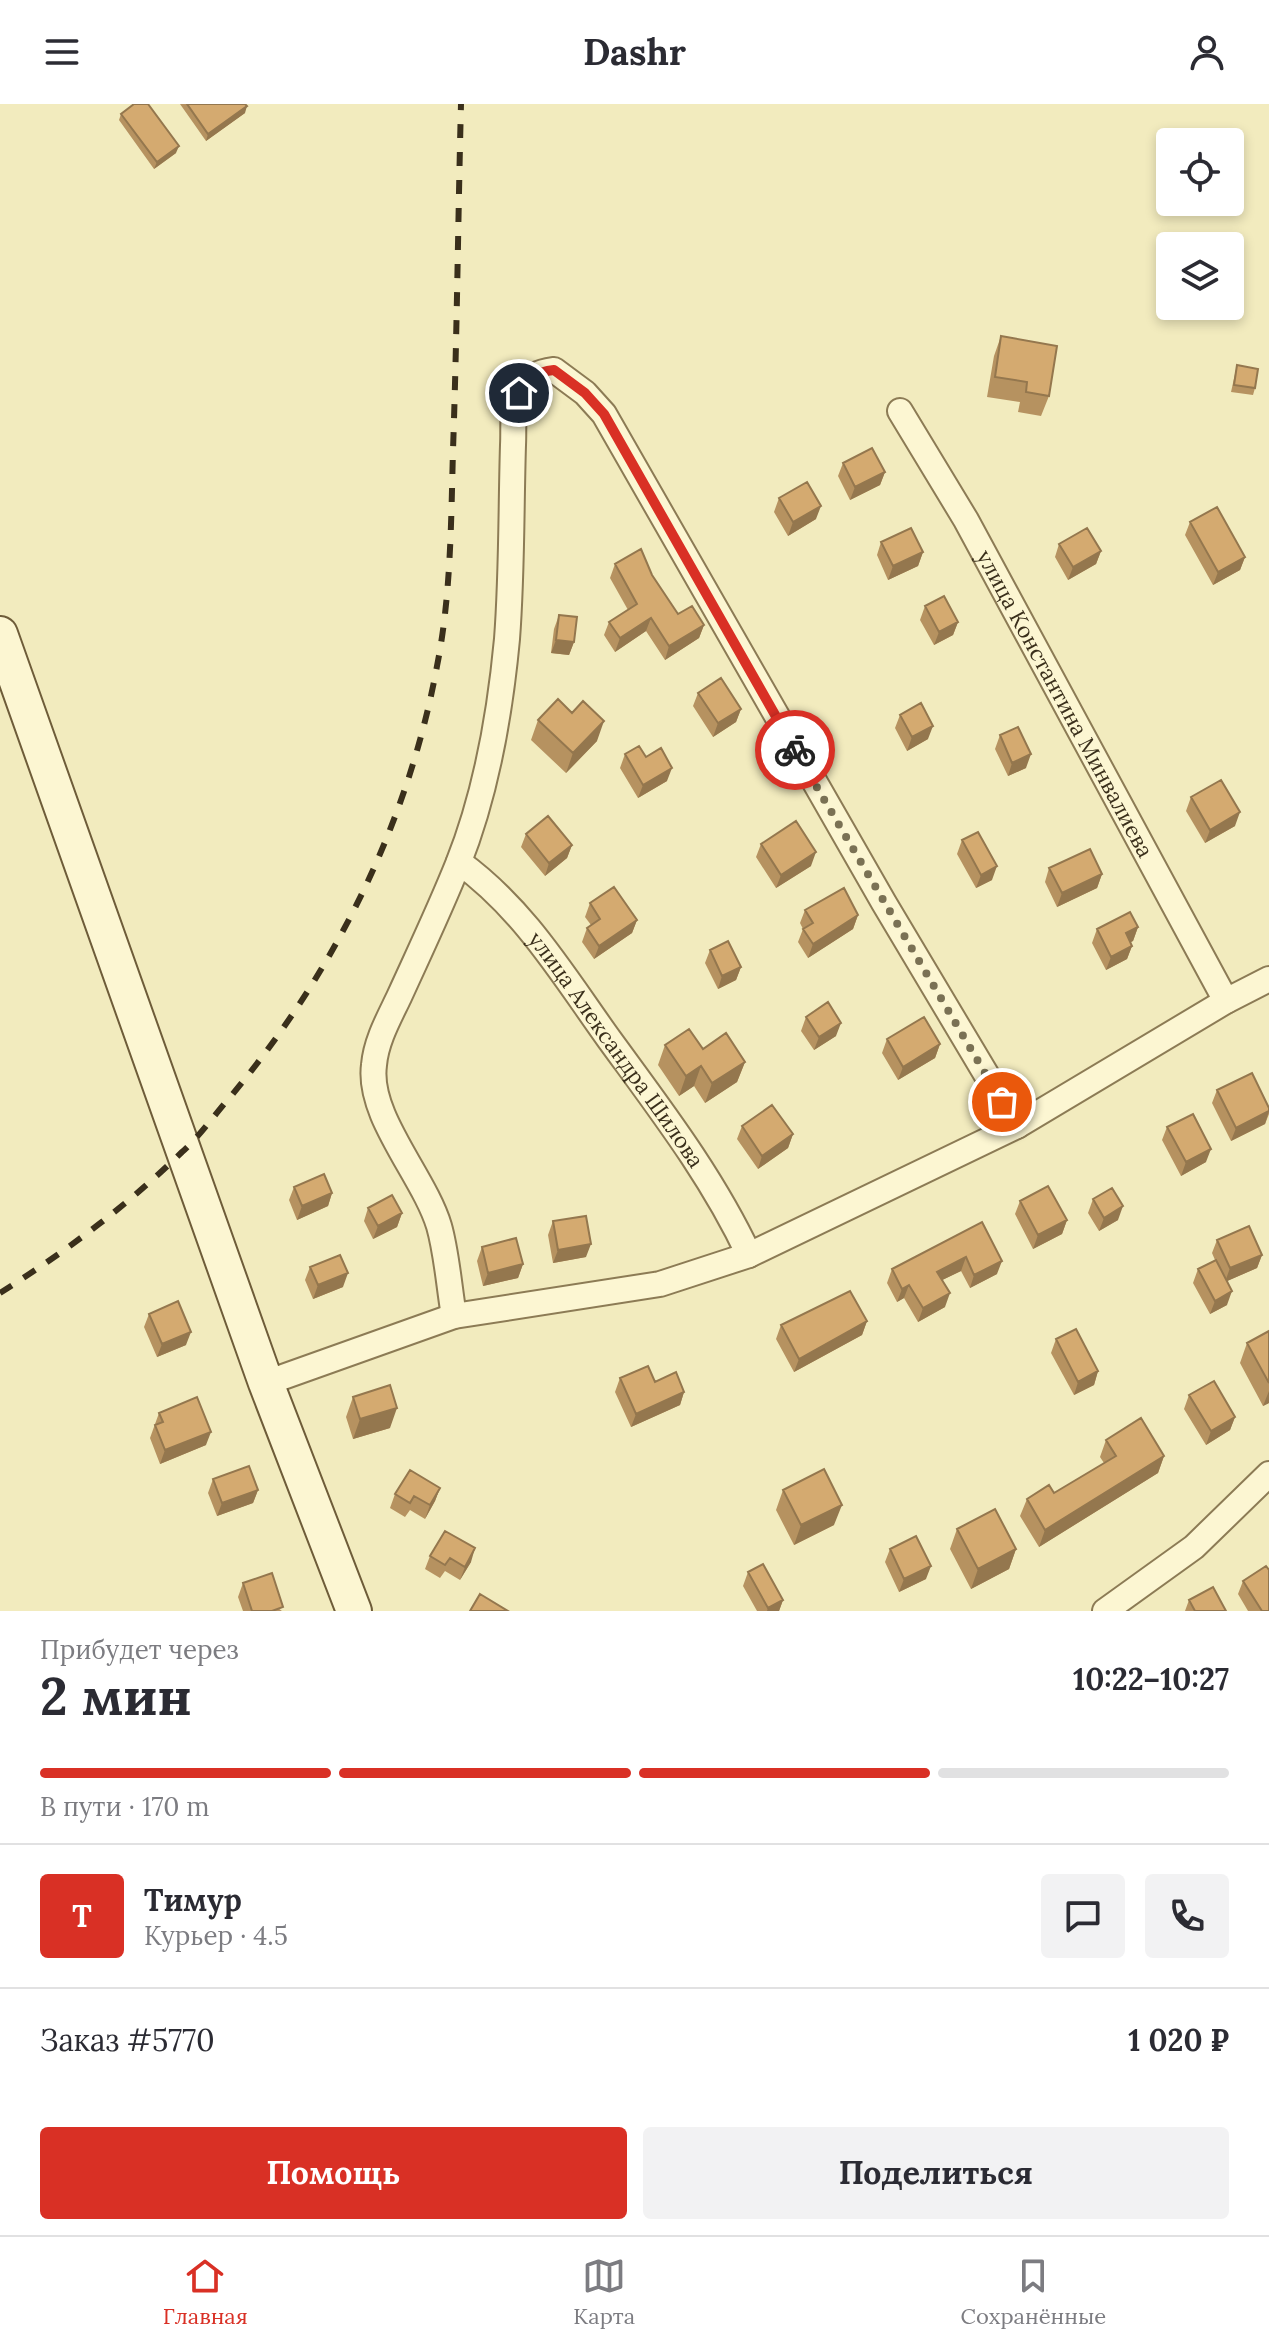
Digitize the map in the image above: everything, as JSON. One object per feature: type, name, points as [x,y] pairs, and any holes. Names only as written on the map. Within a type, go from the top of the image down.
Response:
[{"type":"main road","points":[[0,634],[266,1383],[354,1611]]},
{"type":"street","points":[[454,1316],[439,1226],[417,1173],[374,1092],[374,1064],[384,1031],[459,862],[476,807],[496,719],[512,568],[509,509],[513,414],[527,380],[540,372],[554,370],[585,393],[604,414],[1017,1126]]},
{"type":"street","name":"улица Константина Минвалиева","points":[[900,411],[973,533],[1226,1001]]},
{"type":"street","name":"улица Александра Шилова","points":[[459,862],[495,888],[526,924],[690,1151],[725,1204],[749,1255]]},
{"type":"street","points":[[266,1383],[454,1316],[660,1284],[707,1272],[749,1255],[1017,1126],[1226,1001],[1269,979]]},
{"type":"street","points":[[1105,1611],[1194,1547],[1269,1474]]},
{"type":"building","points":[[134,104],[148,104],[179,146],[157,162],[121,114]]},
{"type":"building","points":[[187,104],[245,104],[247,106],[208,134]]},
{"type":"building","points":[[1001,336],[1057,346],[1049,396],[1026,392],[1027,382],[995,377]]},
{"type":"building","points":[[1237,365],[1258,369],[1255,388],[1234,385]]},
{"type":"building","points":[[872,448],[885,472],[855,487],[843,463]]},
{"type":"building","points":[[807,482],[821,506],[793,522],[779,498]]},
{"type":"building","points":[[1217,507],[1245,557],[1218,572],[1190,522]]},
{"type":"building","points":[[911,528],[923,552],[893,566],[881,542]]},
{"type":"building","points":[[1087,528],[1101,551],[1073,567],[1059,544]]},
{"type":"building","points":[[641,549],[652,575],[678,614],[692,606],[704,625],[669,646],[651,618],[620,638],[609,622],[637,604],[615,564]]},
{"type":"building","points":[[944,596],[958,622],[939,632],[925,606]]},
{"type":"building","points":[[559,615],[577,617],[574,642],[556,640]]},
{"type":"building","points":[[721,678],[741,709],[718,723],[698,693]]},
{"type":"building","points":[[558,699],[572,713],[583,701],[604,721],[573,753],[538,720]]},
{"type":"building","points":[[921,703],[933,726],[912,737],[900,715]]},
{"type":"building","points":[[1018,727],[1031,754],[1012,763],[1000,735]]},
{"type":"building","points":[[639,746],[646,757],[661,748],[672,768],[643,785],[625,754]]},
{"type":"building","points":[[1221,780],[1240,812],[1210,830],[1191,797]]},
{"type":"building","points":[[548,816],[572,845],[549,863],[526,834]]},
{"type":"building","points":[[796,821],[816,852],[781,875],[761,844]]},
{"type":"building","points":[[978,832],[997,866],[981,875],[962,840]]},
{"type":"building","points":[[1090,849],[1102,874],[1062,893],[1049,868]]},
{"type":"building","points":[[614,887],[637,920],[599,946],[587,928],[600,919],[590,903]]},
{"type":"building","points":[[844,888],[858,915],[813,944],[803,929],[813,923],[805,910]]},
{"type":"building","points":[[1130,912],[1138,927],[1126,933],[1132,946],[1111,957],[1097,929]]},
{"type":"building","points":[[728,941],[741,967],[722,976],[710,950]]},
{"type":"building","points":[[828,1002],[841,1023],[819,1037],[806,1017]]},
{"type":"building","points":[[924,1017],[940,1044],[903,1067],[887,1039]]},
{"type":"building","points":[[689,1029],[703,1049],[726,1033],[745,1062],[712,1083],[701,1066],[686,1076],[665,1045]]},
{"type":"building","points":[[1252,1073],[1269,1111],[1236,1128],[1217,1090]]},
{"type":"building","points":[[772,1105],[793,1134],[762,1156],[742,1126]]},
{"type":"building","points":[[1193,1114],[1211,1149],[1186,1162],[1167,1127]]},
{"type":"building","points":[[324,1174],[332,1193],[302,1206],[294,1187]]},
{"type":"building","points":[[1048,1186],[1067,1220],[1038,1235],[1020,1201]]},
{"type":"building","points":[[1112,1188],[1123,1206],[1104,1218],[1093,1199]]},
{"type":"building","points":[[392,1195],[402,1213],[378,1226],[368,1208]]},
{"type":"building","points":[[586,1216],[591,1244],[558,1250],[553,1221]]},
{"type":"building","points":[[982,1222],[1002,1261],[974,1275],[966,1257],[937,1272],[950,1293],[923,1308],[909,1285],[902,1289],[892,1269]]},
{"type":"building","points":[[1249,1226],[1262,1255],[1230,1268],[1217,1240]]},
{"type":"building","points":[[516,1238],[523,1264],[488,1273],[482,1247]]},
{"type":"building","points":[[340,1255],[348,1273],[318,1285],[310,1267]]},
{"type":"building","points":[[1216,1260],[1232,1291],[1215,1301],[1198,1269]]},
{"type":"building","points":[[850,1291],[867,1321],[799,1359],[781,1325]]},
{"type":"building","points":[[178,1301],[191,1332],[162,1344],[149,1314]]},
{"type":"building","points":[[1076,1329],[1098,1371],[1078,1382],[1056,1339]]},
{"type":"building","points":[[1269,1331],[1269,1383],[1247,1343]]},
{"type":"building","points":[[648,1366],[655,1382],[676,1372],[684,1392],[636,1414],[620,1378]]},
{"type":"building","points":[[1214,1381],[1235,1417],[1211,1431],[1189,1395]]},
{"type":"building","points":[[390,1385],[397,1408],[360,1419],[353,1397]]},
{"type":"building","points":[[197,1397],[211,1432],[165,1450],[155,1425],[163,1422],[159,1413]]},
{"type":"building","points":[[1141,1418],[1164,1456],[1045,1530],[1027,1499],[1049,1485],[1054,1493],[1116,1456],[1106,1440]]},
{"type":"building","points":[[249,1466],[258,1490],[222,1503],[213,1479]]},
{"type":"building","points":[[824,1469],[842,1505],[801,1525],[783,1490]]},
{"type":"building","points":[[410,1470],[440,1488],[430,1505],[414,1496],[410,1503],[395,1494]]},
{"type":"building","points":[[995,1509],[1016,1549],[978,1569],[957,1529]]},
{"type":"building","points":[[445,1531],[475,1548],[465,1567],[450,1558],[445,1565],[430,1556]]},
{"type":"building","points":[[916,1536],[931,1566],[904,1579],[890,1549]]},
{"type":"building","points":[[763,1564],[783,1600],[768,1608],[748,1572]]},
{"type":"building","points":[[1266,1566],[1269,1570],[1269,1611],[1262,1611],[1243,1581]]},
{"type":"building","points":[[272,1573],[283,1607],[272,1611],[252,1611],[243,1583]]},
{"type":"building","points":[[1213,1587],[1226,1611],[1195,1611],[1189,1600]]},
{"type":"building","points":[[480,1594],[508,1611],[470,1611]]},
{"type":"railway","points":[[0,1293],[72,1245],[117,1210],[201,1132],[268,1049],[303,999],[334,948],[386,839],[424,725],[445,613],[452,504],[461,104]]},
{"type":"way so far","points":[[795,750],[1002,1102]]},
{"type":"route","points":[[519,393],[527,380],[540,372],[554,370],[585,393],[604,414],[795,750]]}]
